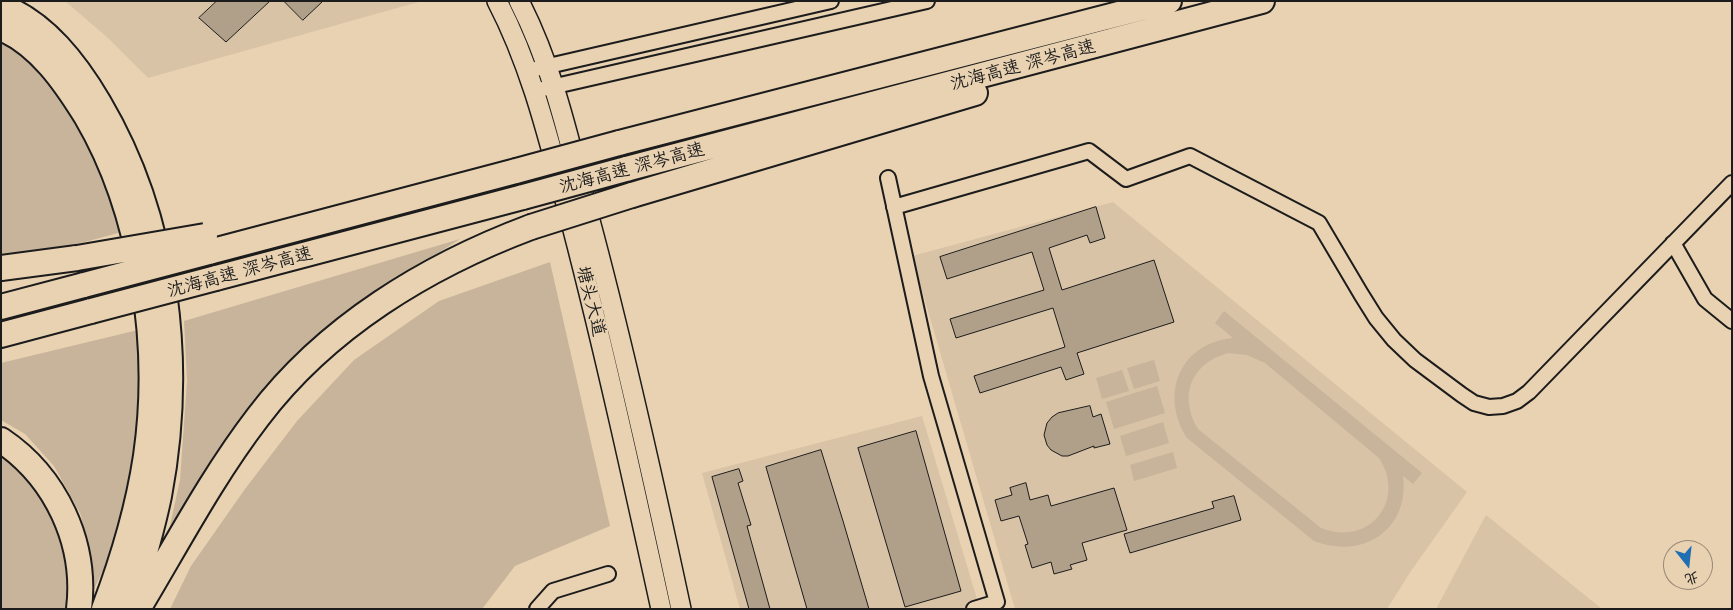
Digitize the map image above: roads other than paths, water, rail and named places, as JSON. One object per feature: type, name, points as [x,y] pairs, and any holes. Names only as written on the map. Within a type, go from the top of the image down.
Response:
[{"type":"highway","name":"沈海高速 深岑高速","points":[[1,307],[84,285],[207,244],[386,205],[1169,1]]},
{"type":"highway","name":"沈海高速 深岑高速","points":[[1,335],[1262,1]]},
{"type":"highway","points":[[1,6],[30,22],[52,40],[72,62],[90,87],[117,135],[136,182],[157,251],[169,330],[169,415],[165,457],[153,522],[128,609]]},
{"type":"highway","points":[[138,609],[196,507],[259,416],[312,358],[356,320],[399,291],[447,263],[494,241],[531,227],[632,195],[974,94],[1166,27]]},
{"type":"highway","points":[[1,28],[26,43],[45,60],[66,85],[92,128],[103,149],[122,198],[132,229],[144,288],[150,335],[151,382],[146,455],[133,524],[104,609]]},
{"type":"highway","points":[[1,268],[207,244]]},
{"type":"highway","points":[[1,440],[16,450],[34,468],[49,487],[60,506],[70,529],[77,554],[80,580],[79,609]]},
{"type":"main road","name":"塘头大道","points":[[497,1],[508,22],[527,71],[549,141],[597,324],[661,609]]},
{"type":"main road","name":"塘头大道","points":[[519,1],[554,87],[616,320],[681,609]]},
{"type":"street","points":[[527,71],[831,1]]},
{"type":"street","points":[[534,91],[927,1]]},
{"type":"street","points":[[894,207],[1089,151],[1126,179],[1190,156],[1320,223],[1376,318],[1394,340],[1414,360],[1462,396],[1474,403],[1489,407],[1510,404],[1529,392],[1732,183]]},
{"type":"street","points":[[888,178],[931,376],[997,602],[974,609]]},
{"type":"street","points":[[1673,243],[1705,299],[1732,321]]},
{"type":"street","points":[[537,609],[553,591],[608,574]]}]
